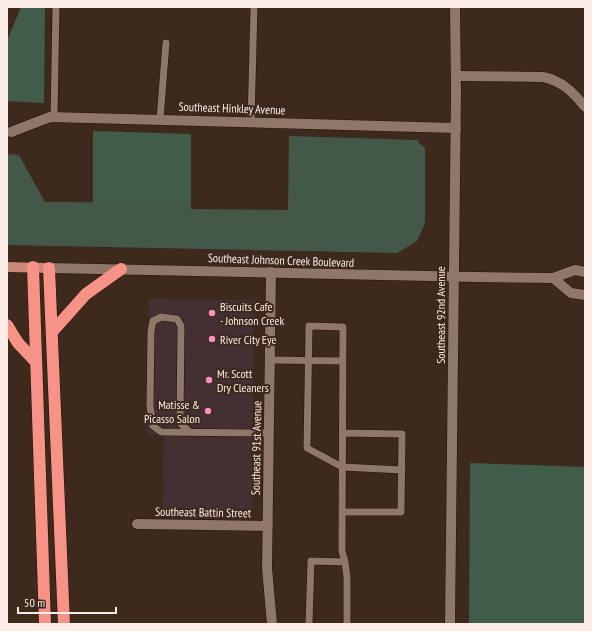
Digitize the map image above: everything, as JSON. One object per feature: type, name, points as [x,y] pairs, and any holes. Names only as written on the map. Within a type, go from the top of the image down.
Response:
[{"type":"highway","points":[[33,267],[45,624]]},
{"type":"highway","points":[[49,268],[64,624]]},
{"type":"highway","points":[[52,332],[86,294],[121,269]]},
{"type":"highway","points":[[7,325],[18,343],[36,362]]},
{"type":"main road","name":"Southeast Johnson Creek Boulevard","points":[[7,267],[49,268]]},
{"type":"street","name":"Southeast 92nd Avenue","points":[[450,624],[456,128],[455,7]]},
{"type":"street","points":[[456,76],[543,77],[553,79],[568,88],[585,107]]},
{"type":"street","name":"Southeast Hinkley Avenue","points":[[11,132],[54,117],[251,121],[456,128]]},
{"type":"street","name":"Southeast Johnson Creek Boulevard","points":[[49,268],[554,278],[575,270],[585,272]]},
{"type":"street","name":"Southeast 91st Avenue","points":[[271,272],[267,568],[272,624]]},
{"type":"street","points":[[554,278],[571,293],[585,295]]},
{"type":"street","name":"Southeast Battin Street","points":[[137,524],[268,526]]},
{"type":"lane","points":[[54,117],[56,7]]},
{"type":"lane","points":[[251,121],[254,8]]},
{"type":"lane","points":[[160,119],[166,43]]},
{"type":"lane","points":[[190,432],[180,423],[181,326],[177,319],[158,318],[153,321],[152,331],[150,406],[153,426],[161,432],[269,433]]},
{"type":"lane","points":[[347,624],[347,576],[342,551],[342,467],[342,433],[343,327],[309,326],[307,448],[342,467],[402,470]]},
{"type":"lane","points":[[270,360],[343,361]]},
{"type":"lane","points":[[342,433],[402,434],[401,512],[342,512]]},
{"type":"lane","points":[[309,624],[310,561],[345,562]]},
{"type":"shaded area","points":[[149,299],[254,300],[252,512],[163,511],[164,435],[147,435]]},
{"type":"green space","points":[[21,7],[45,7],[44,103],[7,101],[7,41]]},
{"type":"green space","points":[[93,131],[191,134],[191,203],[93,203]]},
{"type":"green space","points":[[289,136],[418,140],[418,142],[425,148],[425,223],[417,241],[397,253],[7,245],[7,154],[19,155],[45,202],[191,203],[191,209],[288,210]]},
{"type":"green space","points":[[470,463],[585,467],[585,624],[469,624]]},
{"type":"place","name":"Biscuits Cafe - Johnson Creek","points":[[212,313]]},
{"type":"place","name":"River City Eye","points":[[212,339]]},
{"type":"place","name":"Mr. Scott Dry Cleaners","points":[[209,380]]},
{"type":"place","name":"Matisse & Picasso Salon","points":[[208,411]]}]
